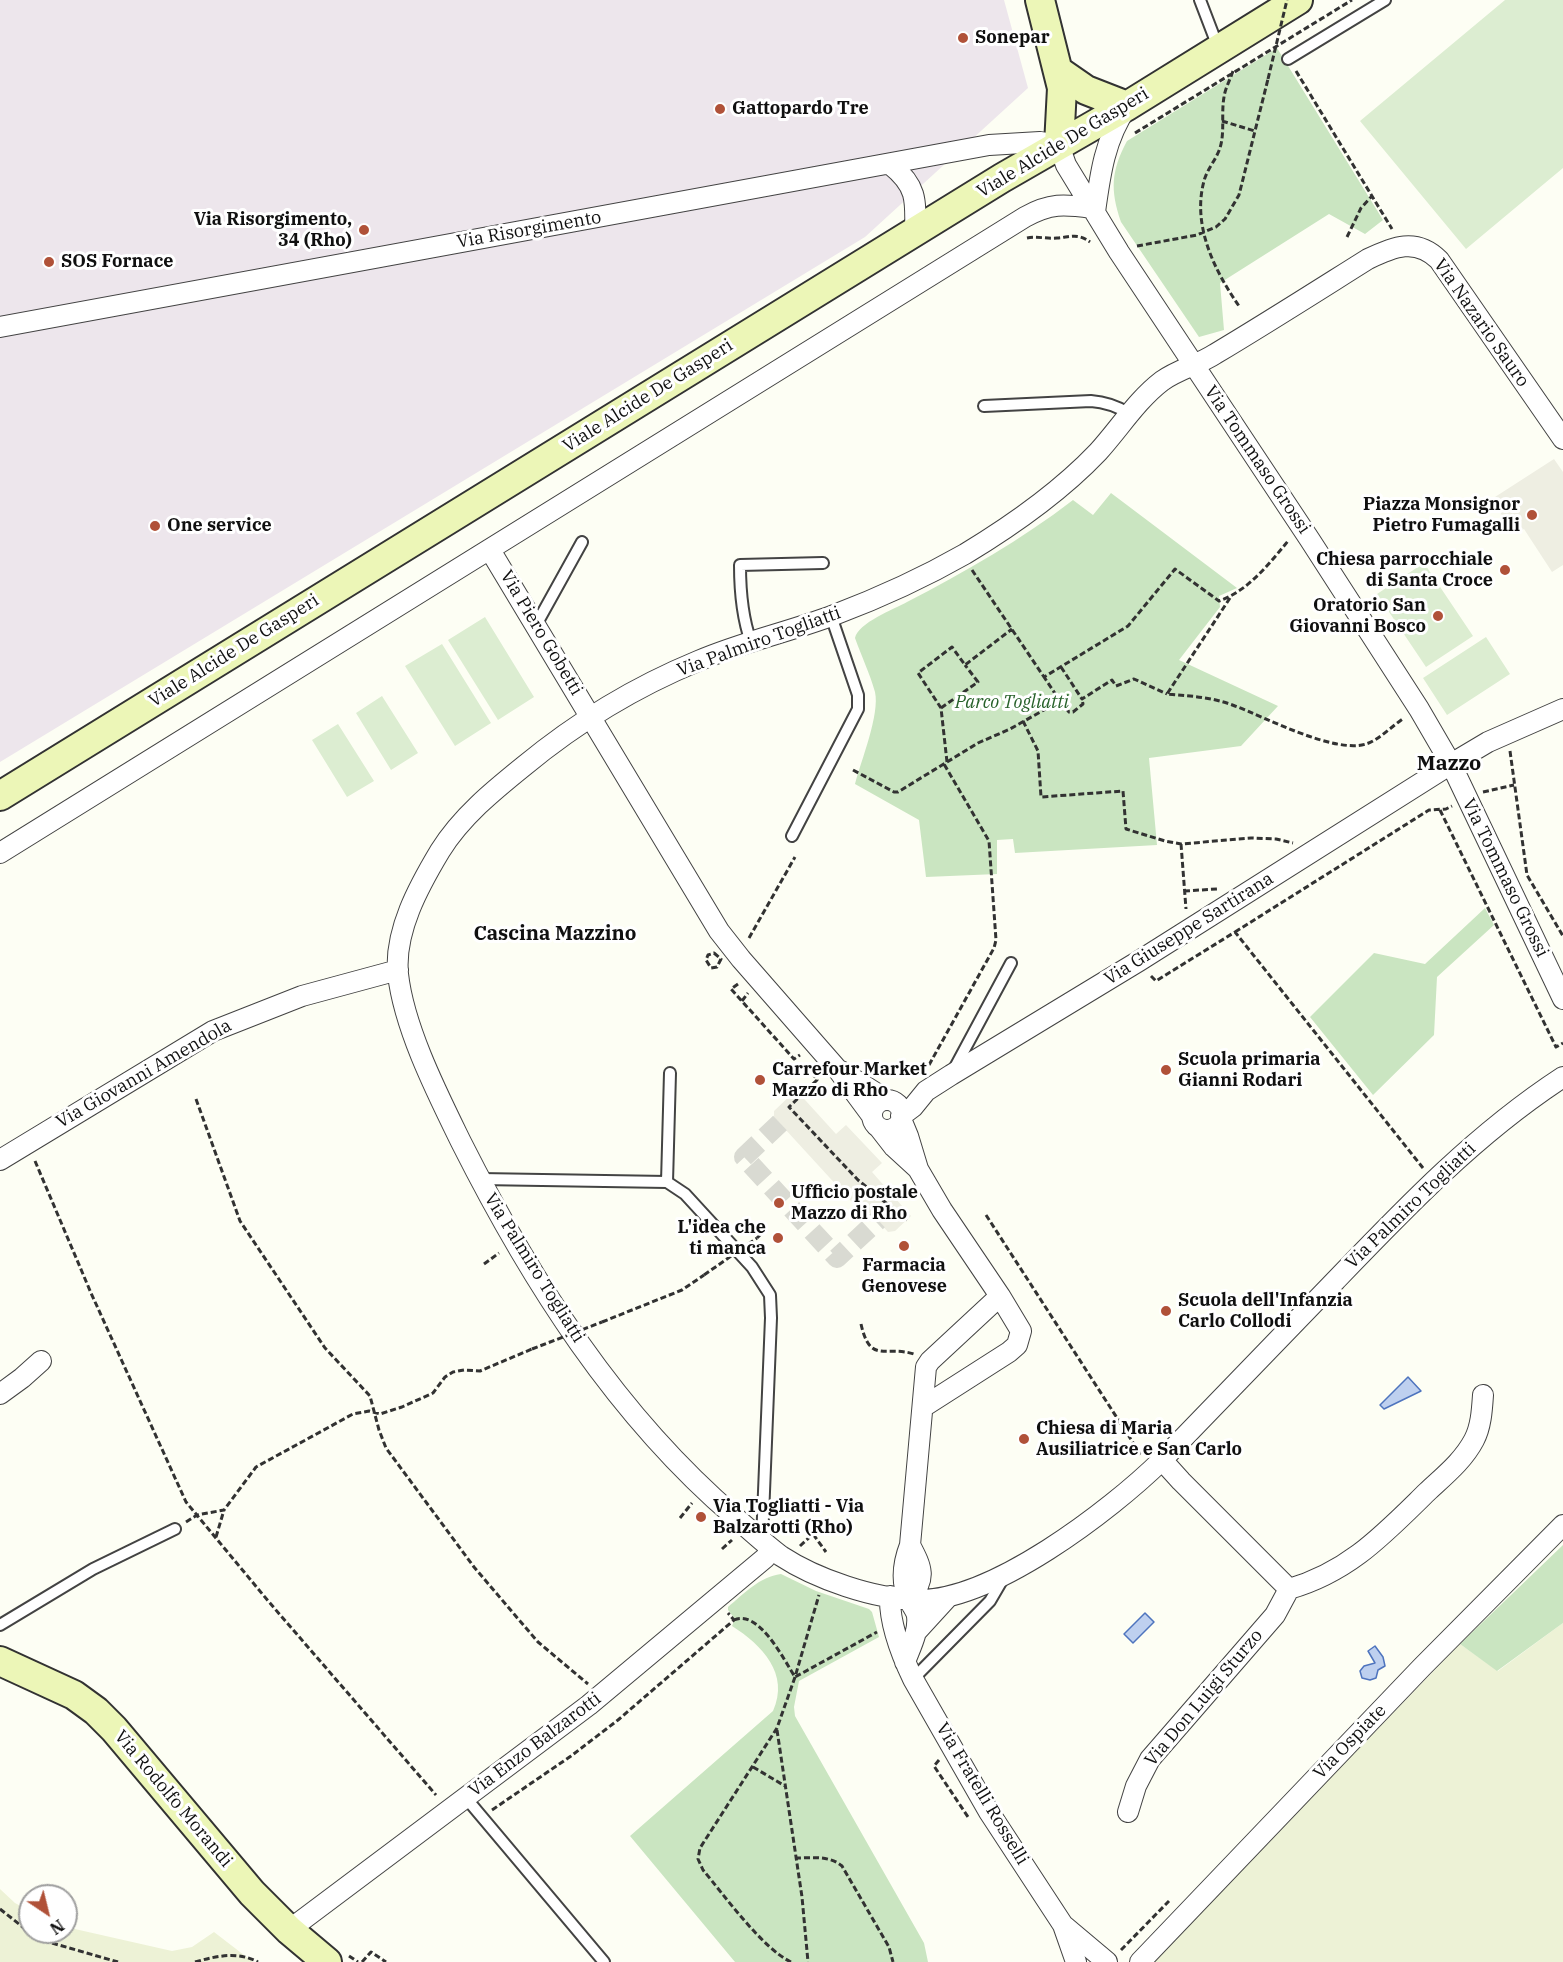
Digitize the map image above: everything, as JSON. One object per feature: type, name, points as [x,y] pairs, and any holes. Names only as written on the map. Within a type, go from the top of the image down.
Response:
[{"type":"street","points":[[1040,0],[1060,72],[1063,101],[1059,145]]},
{"type":"street","name":"Viale Alcide De Gasperi","points":[[0,796],[1059,145],[1128,105],[1226,60],[1298,0]]},
{"type":"street","points":[[0,853],[1025,217],[1041,208],[1056,205],[1094,210],[1104,154],[1121,115],[1128,105],[1086,90],[1060,72]]},
{"type":"street","name":"Via Risorgimento","points":[[0,327],[891,165],[989,145],[1040,142],[1059,145]]},
{"type":"street","name":"Via Tommaso Grossi","points":[[1059,145],[1066,165],[1094,210],[1419,709],[1451,764],[1563,999]]},
{"type":"street","points":[[891,165],[905,176],[917,202],[915,232]]},
{"type":"street","points":[[1193,364],[1204,361],[1368,259],[1391,248],[1403,246]]},
{"type":"street","name":"Via Nazario Sauro","points":[[1403,246],[1422,248],[1439,260],[1563,439]]},
{"type":"street","name":"Via Palmiro Togliatti","points":[[1193,364],[1155,386],[1098,452],[1072,477],[1010,526],[928,574],[889,593],[680,669],[564,734],[499,786],[471,813],[450,837],[423,882],[406,920],[399,944],[398,970],[404,1005],[423,1058],[479,1179],[533,1272],[587,1355],[616,1393],[679,1465],[715,1500],[767,1545],[805,1570],[828,1580],[899,1598],[948,1597],[975,1589],[1005,1574],[1093,1519],[1157,1466],[1433,1181],[1498,1124],[1528,1100],[1563,1077]]},
{"type":"street","name":"Via Piero Gobetti","points":[[490,550],[719,931],[838,1070]]},
{"type":"street","name":"Via Giuseppe Sartirana","points":[[895,1109],[1139,961],[1451,764],[1488,742],[1563,709]]},
{"type":"street","name":"Via Giovanni Amendola","points":[[0,1160],[213,1031],[302,996],[398,970]]},
{"type":"street","points":[[838,1070],[895,1109],[908,1136],[918,1169],[942,1210],[1021,1330],[1017,1345],[1009,1353],[923,1407]]},
{"type":"street","points":[[838,1070],[894,1147],[918,1169]]},
{"type":"street","points":[[882,1101],[895,1109],[899,1124],[890,1130],[876,1122],[874,1107],[882,1101]]},
{"type":"street","points":[[870,1592],[891,1577],[907,1554],[926,1367],[1000,1296]]},
{"type":"street","points":[[0,1394],[41,1361]]},
{"type":"street","points":[[1157,1466],[1189,1490],[1289,1589],[1329,1574],[1361,1554],[1446,1473],[1463,1456],[1475,1439],[1483,1395]]},
{"type":"street","name":"Via Ospiate","points":[[1140,1962],[1422,1666],[1563,1525]]},
{"type":"street","name":"Via Enzo Balzarotti","points":[[289,1929],[466,1798],[601,1694],[765,1558],[767,1545]]},
{"type":"street","points":[[907,1554],[922,1571],[917,1590],[899,1598],[917,1617],[909,1670]]},
{"type":"street","name":"Via Don Luigi Sturzo","points":[[1128,1812],[1136,1786],[1150,1759],[1275,1615],[1289,1589]]},
{"type":"street","points":[[916,1632],[948,1597]]},
{"type":"street","name":"Via Fratelli Rosselli","points":[[899,1598],[890,1606],[894,1626],[909,1670],[989,1812],[1064,1925],[1077,1959]]},
{"type":"street","name":"Via Rodolfo Morandi","points":[[0,1661],[74,1695],[96,1711],[114,1729],[252,1893],[327,1962]]},
{"type":"street","name":"Via Fratelli Rosselli","points":[[1064,1925],[1107,1962]]},
{"type":"lane","points":[[1200,0],[1226,60]]},
{"type":"lane","points":[[1288,59],[1385,0]]},
{"type":"lane","points":[[984,406],[1091,401],[1119,407],[1130,414]]},
{"type":"lane","points":[[536,625],[582,542]]},
{"type":"lane","points":[[751,642],[740,591],[740,565],[823,563]]},
{"type":"lane","points":[[792,836],[858,709],[858,695],[831,616]]},
{"type":"lane","points":[[951,1075],[1011,963]]},
{"type":"lane","points":[[667,1182],[670,1073]]},
{"type":"lane","points":[[479,1179],[667,1182],[692,1202],[764,1282],[770,1295],[767,1545]]},
{"type":"lane","points":[[0,1625],[93,1569],[175,1529]]},
{"type":"lane","points":[[909,1670],[990,1601],[1005,1574]]},
{"type":"lane","points":[[466,1798],[604,1962]]},
{"type":"path","points":[[1133,247],[1205,232],[1220,223],[1233,208],[1239,195],[1287,0]]},
{"type":"path","points":[[1130,136],[1226,60],[1280,44],[1352,0]]},
{"type":"path","points":[[1280,44],[1403,246]]},
{"type":"path","points":[[1226,60],[1220,148],[1204,178],[1200,212],[1212,261],[1226,288],[1239,306]]},
{"type":"path","points":[[1222,121],[1255,131]]},
{"type":"path","points":[[1347,237],[1360,208],[1372,196]]},
{"type":"path","points":[[1026,239],[1073,235],[1083,237],[1097,247]]},
{"type":"path","points":[[1167,694],[1230,597],[1254,577],[1291,537]]},
{"type":"path","points":[[969,567],[1060,701],[1069,712],[1073,712],[1083,704],[1082,699],[1061,667]]},
{"type":"path","points":[[1044,677],[1128,626],[1175,569],[1219,601],[1230,597]]},
{"type":"path","points":[[965,664],[1012,629]]},
{"type":"path","points":[[927,1069],[994,948],[996,940],[989,841],[946,763],[941,708],[918,673],[952,647],[978,682],[941,708]]},
{"type":"path","points":[[1082,699],[1112,680],[1116,686],[1134,679],[1167,694],[1204,697],[1234,705],[1284,728],[1351,746],[1368,743],[1407,717]]},
{"type":"path","points":[[853,770],[898,792],[978,743],[1060,701]]},
{"type":"path","points":[[1023,721],[1038,751],[1041,797],[1123,791],[1125,829],[1181,844],[1251,838],[1276,839],[1300,844]]},
{"type":"path","points":[[1510,746],[1527,875],[1563,936]]},
{"type":"path","points":[[1479,793],[1514,785]]},
{"type":"path","points":[[1139,961],[1156,981],[1429,810],[1446,809],[1455,804]]},
{"type":"path","points":[[1440,810],[1556,1047],[1563,1043]]},
{"type":"path","points":[[1181,844],[1186,913]]},
{"type":"path","points":[[752,934],[795,857]]},
{"type":"path","points":[[1184,891],[1224,889]]},
{"type":"path","points":[[1235,932],[1433,1181]]},
{"type":"path","points":[[714,952],[721,959],[717,967],[711,968],[706,960],[708,955],[714,952]]},
{"type":"path","points":[[731,988],[794,1059],[800,1054],[817,1080],[789,1107],[858,1180],[907,1220]]},
{"type":"path","points":[[196,1099],[240,1221],[325,1348],[370,1396],[386,1448],[474,1567],[538,1642],[601,1694]]},
{"type":"path","points":[[33,1156],[146,1418],[186,1502],[450,1810]]},
{"type":"path","points":[[986,1215],[1157,1466]]},
{"type":"path","points":[[216,1537],[224,1510],[256,1467],[353,1414],[369,1411],[380,1414],[420,1401],[433,1393],[445,1377],[453,1372],[480,1371],[682,1290],[763,1232]]},
{"type":"path","points":[[484,1264],[499,1253]]},
{"type":"path","points":[[861,1324],[868,1345],[880,1351],[896,1352]]},
{"type":"path","points":[[680,1518],[689,1507]]},
{"type":"path","points":[[197,1515],[224,1510]]},
{"type":"path","points":[[806,1540],[813,1534],[826,1552]]},
{"type":"path","points":[[791,1962],[782,1958],[765,1942],[703,1870],[698,1859],[700,1848],[777,1728],[821,1590]]},
{"type":"path","points":[[723,1607],[734,1620]]},
{"type":"path","points":[[482,1817],[571,1756],[618,1720],[734,1620],[742,1617],[764,1630],[795,1677]]},
{"type":"path","points":[[795,1677],[880,1630],[882,1639]]},
{"type":"path","points":[[777,1728],[802,1897],[808,1962]]},
{"type":"path","points":[[944,1753],[934,1766],[974,1826]]},
{"type":"path","points":[[752,1767],[785,1786]]},
{"type":"path","points":[[795,1858],[826,1858],[835,1860],[842,1866],[890,1947],[893,1962]]},
{"type":"path","points":[[0,1909],[38,1939],[118,1962]]},
{"type":"path","points":[[362,1962],[371,1952],[386,1962]]},
{"type":"path","points":[[195,1962],[217,1956],[236,1955],[258,1962]]},
{"type":"shaded area","points":[[0,0],[1004,0],[1028,88],[865,237],[0,762]]},
{"type":"shaded area","name":"Piazza Monsignor Pietro Fumagalli","points":[[1554,459],[1563,472],[1563,565],[1552,572],[1524,529],[1518,532],[1509,518],[1505,520],[1500,512],[1503,510],[1495,497]]},
{"type":"shaded area","points":[[796,1090],[836,1134],[846,1125],[882,1163],[872,1172],[911,1216],[895,1231],[888,1232],[871,1213],[862,1213],[774,1117],[774,1111]]},
{"type":"green space","points":[[1505,0],[1563,0],[1563,168],[1466,249],[1360,121]]},
{"type":"green space","points":[[1277,48],[1383,220],[1365,234],[1329,214],[1220,283],[1224,330],[1199,337],[1121,222],[1115,200],[1115,171],[1127,141]]},
{"type":"green space","name":"Parco Togliatti","points":[[1111,493],[1237,588],[1219,596],[1220,607],[1179,660],[1278,706],[1241,746],[1149,758],[1157,845],[1015,853],[1013,839],[997,840],[997,874],[926,877],[919,820],[855,784],[869,738],[876,701],[873,685],[855,638],[863,627],[877,617],[992,555],[1073,500],[1093,515]]},
{"type":"green space","points":[[1424,563],[1473,636],[1426,667],[1377,594]]},
{"type":"green space","points":[[485,617],[534,697],[498,720],[448,640]]},
{"type":"green space","points":[[1486,637],[1510,674],[1447,715],[1423,678]]},
{"type":"green space","points":[[442,644],[491,723],[455,746],[405,666]]},
{"type":"green space","points":[[382,696],[418,753],[391,770],[356,713]]},
{"type":"green space","points":[[338,724],[374,781],[347,797],[312,740]]},
{"type":"green space","points":[[1485,908],[1494,925],[1437,977],[1434,1035],[1373,1095],[1310,1017],[1374,953],[1425,964]]},
{"type":"green space","points":[[1563,1545],[1563,1623],[1497,1671],[1460,1644]]},
{"type":"green space","points":[[781,1574],[816,1591],[872,1612],[879,1637],[799,1681],[794,1707],[795,1716],[924,1943],[928,1962],[735,1962],[630,1836],[773,1711],[778,1685],[775,1673],[763,1651],[732,1626],[735,1619],[728,1607],[759,1582]]},
{"type":"green space","points":[[1563,1623],[1563,1962],[1152,1962],[1460,1644],[1498,1671]]},
{"type":"green space","points":[[0,1889],[18,1905],[18,1944],[78,1944],[78,1930],[172,1951],[192,1947],[214,1932],[253,1962],[0,1962]]},
{"type":"water","points":[[1408,1377],[1421,1391],[1384,1409],[1380,1405]]},
{"type":"water","points":[[1145,1613],[1154,1622],[1133,1643],[1124,1634]]},
{"type":"water","points":[[1375,1646],[1383,1657],[1385,1666],[1378,1670],[1376,1678],[1370,1680],[1362,1678],[1360,1671],[1364,1666],[1375,1663],[1368,1651]]},
{"type":"tunnel","points":[[780,1123],[744,1157],[837,1258],[878,1220]]},
{"type":"place","name":"Sonepar","points":[[963,38]]},
{"type":"place","name":"Gattopardo Tre","points":[[720,109]]},
{"type":"place","name":"Via Risorgimento, 34 (Rho)","points":[[364,230]]},
{"type":"place","name":"SOS Fornace","points":[[49,262]]},
{"type":"place","name":"Piazza Monsignor Pietro Fumagalli","points":[[1532,515]]},
{"type":"place","name":"One service","points":[[155,526]]},
{"type":"place","name":"Chiesa parrocchiale di Santa Croce","points":[[1505,570]]},
{"type":"place","name":"Oratorio San Giovanni Bosco","points":[[1438,616]]},
{"type":"place","name":"Scuola primaria Gianni Rodari","points":[[1166,1070]]},
{"type":"place","name":"Carrefour Market Mazzo di Rho","points":[[760,1080]]},
{"type":"place","name":"Ufficio postale Mazzo di Rho","points":[[779,1203]]},
{"type":"place","name":"L'idea che ti manca","points":[[778,1238]]},
{"type":"place","name":"Farmacia Genovese","points":[[904,1246]]},
{"type":"place","name":"Scuola dell'Infanzia Carlo Collodi","points":[[1166,1311]]},
{"type":"place","name":"Chiesa di Maria Ausiliatrice e San Carlo","points":[[1024,1439]]},
{"type":"place","name":"Via Togliatti - Via Balzarotti (Rho)","points":[[701,1517]]},
{"type":"district","name":"Mazzo","points":[[1449,764]]},
{"type":"district","name":"Cascina Mazzino","points":[[555,934]]}]
